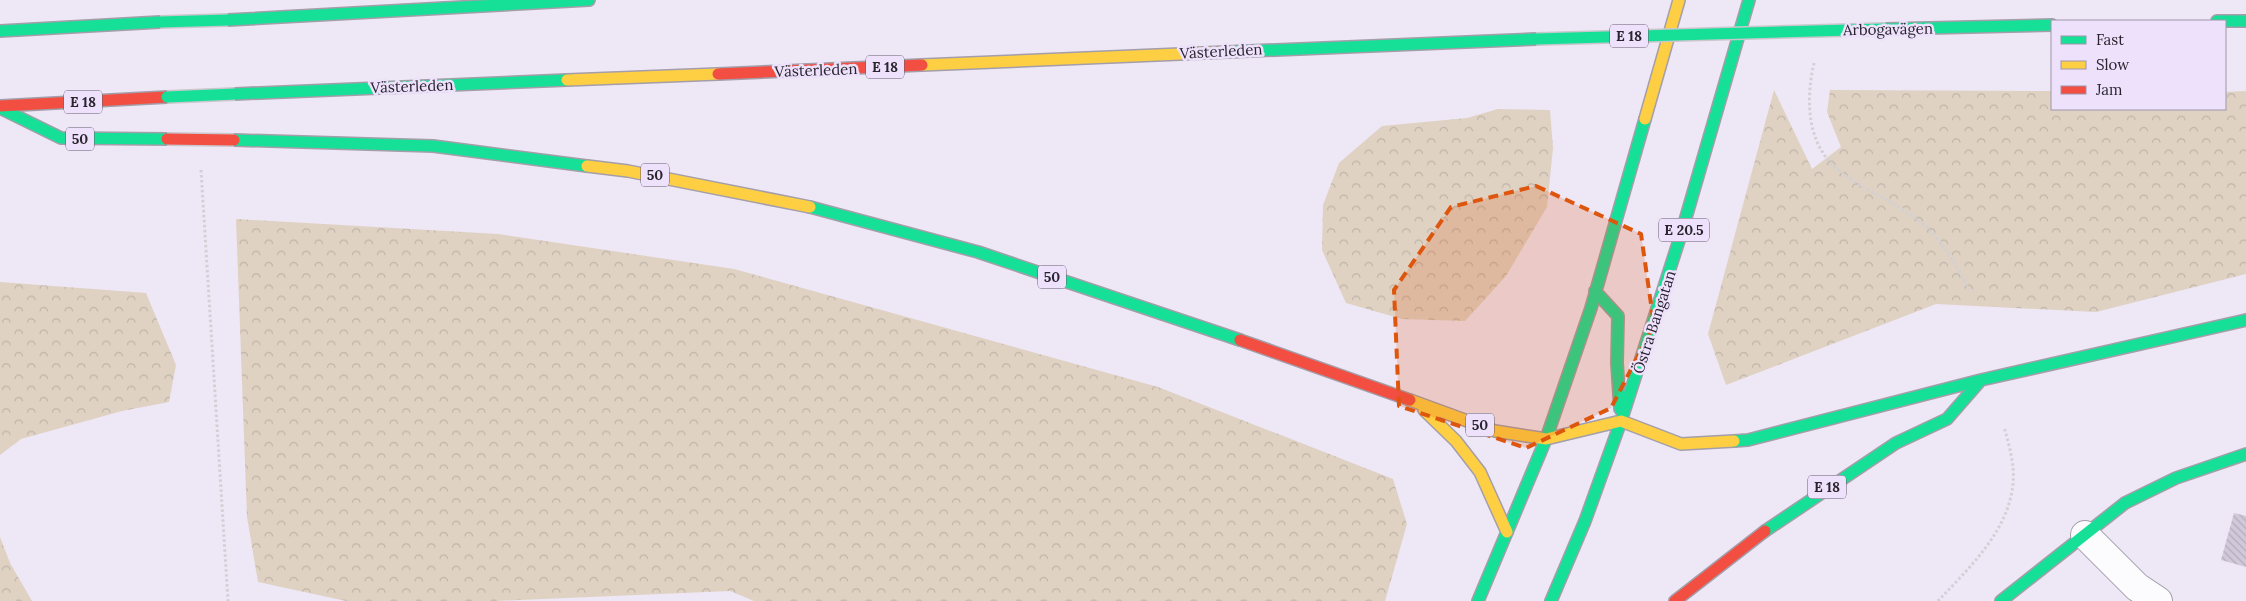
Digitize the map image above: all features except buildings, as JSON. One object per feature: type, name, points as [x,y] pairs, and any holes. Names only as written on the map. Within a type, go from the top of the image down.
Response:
[{"type":"main road","points":[[0,31],[589,0]]},
{"type":"main road","points":[[1478,601],[1546,439],[1596,291],[1679,0]]},
{"type":"main road","name":"Östra Bangatan","points":[[1551,601],[1585,521],[1672,269],[1741,38],[1749,0]]},
{"type":"main road","points":[[2226,21],[2246,21]]},
{"type":"main road","name":"Arbogavägen","points":[[1723,33],[2051,25]]},
{"type":"main road","name":"Västerleden","points":[[0,107],[235,94],[1536,39],[1723,33]]},
{"type":"main road","name":"Västerleden","points":[[0,107],[61,138],[234,140],[433,146],[628,171],[689,181],[865,220],[1006,261],[1295,358],[1415,402]]},
{"type":"main road","points":[[1596,291],[1618,316],[1621,421],[1681,444],[1748,440],[1981,380],[2246,320]]},
{"type":"main road","name":"E 18","points":[[1675,601],[1756,537],[1832,484],[1896,443],[1947,419],[1981,380]]},
{"type":"main road","points":[[1415,402],[1456,440],[1480,472],[1506,532]]},
{"type":"main road","name":"50","points":[[1415,402],[1495,431],[1546,439],[1621,421]]},
{"type":"main road","points":[[2001,601],[2025,579],[2125,503],[2176,478],[2246,454]]},
{"type":"street","points":[[2085,535],[2136,586],[2158,601]]},
{"type":"path","points":[[1814,65],[1809,88],[1809,111],[1813,131],[1820,148],[1835,167],[1920,221],[1957,266],[1969,288]]},
{"type":"path","points":[[200,164],[228,601]]},
{"type":"path","points":[[1938,601],[1986,548],[2001,524],[2013,485],[2012,463],[2004,427]]},
{"type":"highlighted area","points":[[1536,186],[1641,234],[1654,325],[1611,408],[1526,448],[1399,406],[1394,290],[1451,207]]},
{"type":"green space","points":[[1774,90],[1812,169],[1841,147],[1827,112],[1830,90],[2051,91],[2051,110],[2226,110],[2226,92],[2246,91],[2246,274],[2096,312],[1936,304],[1726,385],[1708,334]]},
{"type":"green space","points":[[1498,109],[1550,110],[1553,148],[1547,207],[1506,276],[1465,321],[1402,319],[1346,303],[1322,250],[1323,205],[1339,163],[1382,126],[1467,118]]},
{"type":"green space","points":[[236,219],[498,234],[734,269],[1158,387],[1393,479],[1407,524],[1385,601],[754,601],[730,591],[495,601],[346,601],[258,582],[247,517]]},
{"type":"green space","points":[[0,282],[146,293],[176,365],[169,402],[122,411],[21,439],[0,455]]},
{"type":"green space","points":[[0,537],[10,563],[32,601],[0,601]]},
{"type":"traffic: fast","points":[[228,20],[589,0]]},
{"type":"traffic: fast","points":[[1621,421],[1682,231],[1749,0]]},
{"type":"traffic: fast","points":[[160,22],[228,20]]},
{"type":"traffic: fast","points":[[2226,21],[2246,21]]},
{"type":"traffic: fast","points":[[0,31],[160,22]]},
{"type":"traffic: fast","points":[[1886,29],[2051,25]]},
{"type":"traffic: fast","points":[[1536,39],[1886,29]]},
{"type":"traffic: fast","points":[[1227,52],[1536,39]]},
{"type":"traffic: fast","points":[[235,94],[567,80]]},
{"type":"traffic: fast","points":[[167,97],[235,94]]},
{"type":"traffic: fast","points":[[0,108],[61,138],[167,139]]},
{"type":"traffic: fast","points":[[1546,439],[1591,308],[1645,119]]},
{"type":"traffic: fast","points":[[234,140],[433,146],[587,166]]},
{"type":"traffic: fast","points":[[810,207],[978,252],[1240,340]]},
{"type":"traffic: fast","points":[[1595,291],[1618,316],[1617,363],[1620,409]]},
{"type":"traffic: fast","points":[[1734,441],[1748,440],[1981,380],[2246,320]]},
{"type":"traffic: fast","points":[[1765,531],[1896,443],[1947,419],[1981,380]]},
{"type":"traffic: fast","points":[[1551,601],[1585,521],[1621,421]]},
{"type":"traffic: fast","points":[[1478,601],[1546,439]]},
{"type":"traffic: fast","points":[[2001,601],[2125,503],[2176,478],[2246,454]]},
{"type":"traffic: slow","points":[[1645,119],[1679,0]]},
{"type":"traffic: slow","points":[[922,65],[1227,52]]},
{"type":"traffic: slow","points":[[567,80],[718,74]]},
{"type":"traffic: slow","points":[[587,166],[628,171],[810,207]]},
{"type":"traffic: slow","points":[[1410,400],[1495,431],[1546,439],[1621,421],[1681,444],[1734,441]]},
{"type":"traffic: slow","points":[[1424,410],[1456,441],[1480,472],[1507,532]]},
{"type":"traffic: jam","points":[[718,74],[922,65]]},
{"type":"traffic: jam","points":[[0,106],[167,97]]},
{"type":"traffic: jam","points":[[167,139],[234,140]]},
{"type":"traffic: jam","points":[[1240,340],[1410,400]]},
{"type":"traffic: jam","points":[[1675,601],[1765,531]]}]
